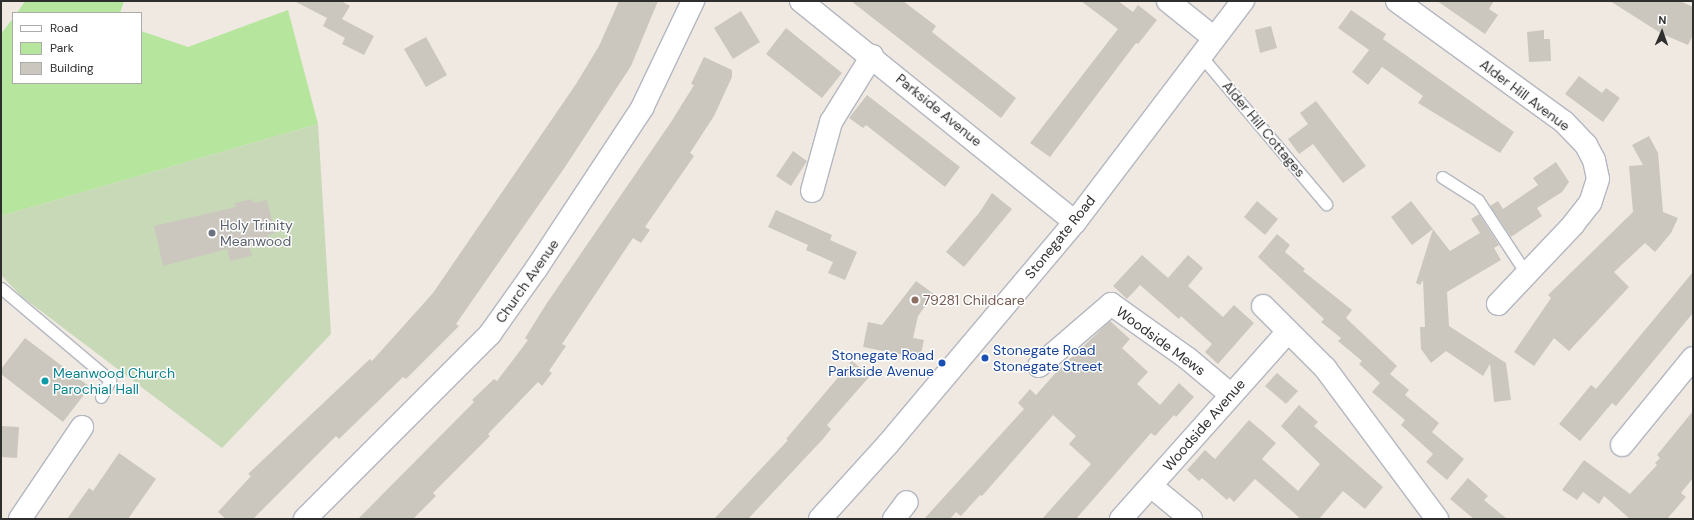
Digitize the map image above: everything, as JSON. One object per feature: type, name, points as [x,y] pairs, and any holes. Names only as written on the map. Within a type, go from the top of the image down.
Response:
[{"type":"street","name":"Church Avenue","points":[[305,519],[490,334],[536,269],[642,108],[693,1]]},
{"type":"street","name":"Parkside Avenue","points":[[801,1],[872,56],[1075,222]]},
{"type":"street","points":[[1168,1],[1214,38]]},
{"type":"street","name":"Stonegate Road","points":[[820,519],[888,444],[1075,222],[1214,38],[1244,1]]},
{"type":"street","name":"Alder Hill Avenue","points":[[1397,1],[1564,122],[1586,145],[1594,160],[1598,179],[1590,203],[1573,225],[1498,304]]},
{"type":"street","points":[[812,191],[831,122],[872,56]]},
{"type":"street","name":"Woodside Mews","points":[[1039,366],[1111,304],[1187,358],[1230,394]]},
{"type":"street","points":[[1263,306],[1287,333],[1324,368],[1437,519]]},
{"type":"street","name":"Woodside Avenue","points":[[1121,519],[1230,394],[1287,333]]},
{"type":"street","points":[[1622,445],[1693,358]]},
{"type":"street","points":[[20,519],[82,427]]},
{"type":"street","points":[[1151,486],[1191,519]]},
{"type":"street","points":[[894,519],[907,502]]},
{"type":"lane","name":"Alder Hill Cottages","points":[[1201,56],[1326,204]]},
{"type":"lane","points":[[1442,177],[1478,200],[1527,275]]},
{"type":"lane","points":[[1,288],[110,380],[101,397]]},
{"type":"green space","points":[[25,1],[124,1],[120,12],[18,12]]},
{"type":"green space","points":[[288,10],[318,124],[1,216],[1,34],[12,19],[12,84],[142,84],[142,31],[188,47]]},
{"type":"green space","points":[[318,124],[331,334],[222,448],[21,296],[1,275],[1,216]]},
{"type":"building","points":[[294,1],[341,1],[350,6],[342,19],[374,36],[364,55],[342,44],[345,38],[323,26],[327,18]]},
{"type":"building","points":[[619,1],[658,1],[631,66],[565,167],[456,324],[459,326],[406,379],[403,377],[339,439],[336,436],[253,519],[226,519],[218,512],[251,476],[248,474],[370,359],[372,361],[433,293],[576,84],[599,46]]},
{"type":"building","points":[[851,1],[903,1],[936,26],[932,32],[1016,98],[1001,118]]},
{"type":"building","points":[[1081,1],[1118,1],[1133,12],[1138,5],[1157,20],[1138,44],[1136,43],[1050,157],[1030,143],[1118,29]]},
{"type":"building","points":[[1437,1],[1494,1],[1489,9],[1498,15],[1485,34]]},
{"type":"building","points":[[1610,1],[1680,1],[1693,7],[1693,35],[1688,45],[1662,34]]},
{"type":"building","points":[[1351,10],[1386,34],[1383,39],[1514,132],[1500,153],[1418,103],[1423,96],[1382,67],[1368,85],[1352,72],[1369,50],[1338,28]]},
{"type":"building","points":[[741,11],[760,42],[733,59],[714,28]]},
{"type":"building","points":[[1271,26],[1277,48],[1260,53],[1255,30]]},
{"type":"building","points":[[786,28],[842,73],[822,98],[766,54]]},
{"type":"building","points":[[1544,30],[1544,39],[1550,39],[1551,61],[1529,62],[1527,32]]},
{"type":"building","points":[[426,37],[447,75],[426,87],[404,49]]},
{"type":"building","points":[[704,57],[732,70],[732,77],[714,116],[690,153],[694,156],[645,227],[650,230],[641,243],[633,238],[562,344],[566,346],[549,371],[552,373],[542,386],[538,382],[488,434],[490,436],[433,493],[436,496],[413,519],[358,519],[474,402],[472,400],[494,379],[497,381],[528,340],[525,338],[547,303],[671,122],[694,85],[691,84]]},
{"type":"building","points":[[1579,76],[1602,93],[1606,88],[1620,98],[1603,122],[1565,94]]},
{"type":"building","points":[[867,95],[960,167],[945,187],[866,125],[863,128],[849,118]]},
{"type":"building","points":[[1316,101],[1366,166],[1343,183],[1313,144],[1299,154],[1288,139],[1308,124],[1300,113]]},
{"type":"building","points":[[1649,136],[1658,153],[1663,212],[1678,218],[1671,233],[1655,252],[1645,243],[1614,272],[1629,287],[1569,351],[1554,338],[1534,366],[1514,352],[1551,298],[1548,295],[1633,212],[1629,166],[1643,165],[1632,145]]},
{"type":"building","points":[[793,151],[807,161],[791,186],[776,176]]},
{"type":"building","points":[[1556,162],[1569,182],[1562,192],[1537,208],[1542,216],[1511,237],[1490,206],[1498,201],[1503,209],[1538,185],[1533,178]]},
{"type":"building","points":[[992,193],[1012,209],[964,267],[946,252],[979,213]]},
{"type":"building","name":"Holy Trinity Meanwood","points":[[252,199],[253,203],[267,200],[275,233],[268,235],[269,239],[249,243],[252,256],[230,261],[227,249],[163,266],[154,226],[236,207],[235,203]]},
{"type":"building","points":[[1257,201],[1278,219],[1265,235],[1244,217]]},
{"type":"building","points":[[1411,201],[1433,229],[1412,245],[1391,217]]},
{"type":"building","points":[[776,210],[832,235],[830,240],[857,252],[845,280],[828,273],[833,262],[806,250],[808,245],[768,227]]},
{"type":"building","points":[[1479,214],[1499,245],[1494,248],[1501,260],[1447,292],[1449,326],[1506,363],[1511,400],[1494,402],[1490,364],[1483,376],[1446,351],[1431,363],[1421,349],[1420,327],[1425,327],[1423,280],[1420,285],[1416,283],[1433,229],[1450,251],[1480,233],[1471,219]]},
{"type":"building","points":[[1277,234],[1290,245],[1285,252],[1305,269],[1303,271],[1352,310],[1346,318],[1397,366],[1390,374],[1409,390],[1405,395],[1439,423],[1432,432],[1464,459],[1447,480],[1426,462],[1433,454],[1401,425],[1405,420],[1372,392],[1380,383],[1359,364],[1362,361],[1338,341],[1341,338],[1321,322],[1324,319],[1258,257]]},
{"type":"building","points":[[1142,255],[1168,278],[1188,255],[1203,268],[1188,286],[1223,317],[1234,305],[1254,323],[1218,364],[1205,352],[1212,344],[1181,316],[1179,319],[1140,285],[1127,299],[1113,286]]},
{"type":"building","points":[[1693,272],[1693,313],[1616,406],[1612,403],[1580,441],[1559,424],[1591,385],[1596,389]]},
{"type":"building","points":[[916,281],[934,294],[918,316],[913,338],[924,340],[920,358],[863,347],[868,322],[882,325]]},
{"type":"building","points":[[1110,321],[1130,339],[1122,348],[1148,372],[1137,384],[1160,405],[1179,383],[1194,397],[1176,417],[1174,415],[1155,436],[1151,433],[1076,519],[1042,519],[1091,464],[1069,444],[1076,436],[1053,415],[982,496],[980,495],[961,516],[956,512],[950,519],[924,519],[1024,409],[1018,403],[1030,389],[1036,395],[1059,369]]},
{"type":"building","name":"Meanwood Church Parochial Hall","points":[[25,338],[90,387],[63,422],[1,374],[1,369]]},
{"type":"building","points":[[852,361],[870,376],[827,425],[831,429],[823,439],[748,519],[714,519],[788,440],[786,439]]},
{"type":"building","points":[[1277,373],[1298,391],[1286,404],[1265,386]]},
{"type":"building","points":[[1299,405],[1318,422],[1314,426],[1383,487],[1365,509],[1343,491],[1319,519],[1301,519],[1255,479],[1234,502],[1229,497],[1227,500],[1202,478],[1199,481],[1187,470],[1205,450],[1215,459],[1249,420],[1276,443],[1262,459],[1298,491],[1320,464],[1281,426]]},
{"type":"building","points":[[1693,411],[1693,478],[1681,493],[1686,497],[1667,519],[1630,519],[1604,496],[1599,504],[1583,492],[1577,500],[1562,490],[1584,460],[1630,494],[1657,465],[1655,463],[1660,458],[1657,455]]},
{"type":"building","points":[[1,426],[19,427],[17,458],[1,457]]},
{"type":"building","points":[[119,453],[156,479],[128,519],[67,519],[89,488],[93,491]]},
{"type":"building","points":[[1468,478],[1488,496],[1484,500],[1507,519],[1474,519],[1450,499]]},
{"type":"place","name":"Holy Trinity Meanwood","points":[[212,233]]},
{"type":"place","name":"79281 Childcare","points":[[915,300]]},
{"type":"place","name":"Stonegate Road Stonegate Street","points":[[985,358]]},
{"type":"place","name":"Stonegate Road Parkside Avenue","points":[[942,363]]},
{"type":"place","name":"Meanwood Church Parochial Hall","points":[[45,381]]}]
